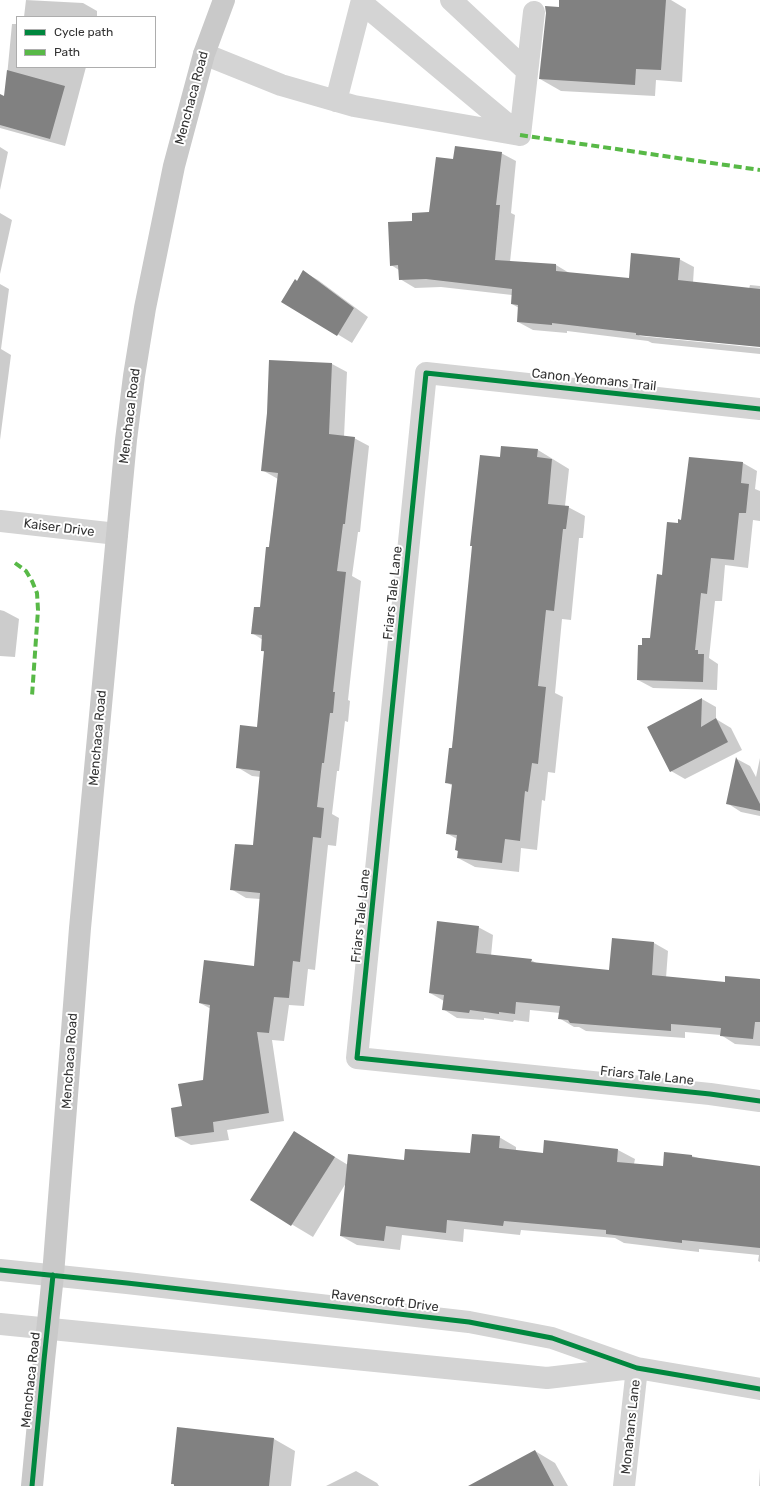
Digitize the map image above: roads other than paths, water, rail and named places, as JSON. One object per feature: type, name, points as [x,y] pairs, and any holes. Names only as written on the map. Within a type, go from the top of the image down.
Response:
[{"type":"main road","name":"Menchaca Road","points":[[32,1486],[53,1275],[80,928],[117,534],[134,376],[145,308],[174,166],[204,54],[224,0]]},
{"type":"street","points":[[451,0],[527,71]]},
{"type":"street","points":[[336,101],[362,1],[520,135]]},
{"type":"street","points":[[520,135],[534,12]]},
{"type":"street","points":[[204,54],[281,85],[354,106],[520,135]]},
{"type":"street","name":"Canon Yeomans Trail","points":[[426,373],[760,409]]},
{"type":"street","name":"Friars Tale Lane","points":[[426,373],[357,1058],[710,1094],[760,1101]]},
{"type":"street","name":"Kaiser Drive","points":[[0,521],[117,534]]},
{"type":"street","name":"Ravenscroft Drive","points":[[0,1270],[469,1322],[552,1338],[637,1368],[760,1389]]},
{"type":"street","name":"Ravenscroft Drive","points":[[0,1324],[547,1378],[637,1368]]},
{"type":"street","name":"Monahans Lane","points":[[624,1486],[637,1368]]}]
